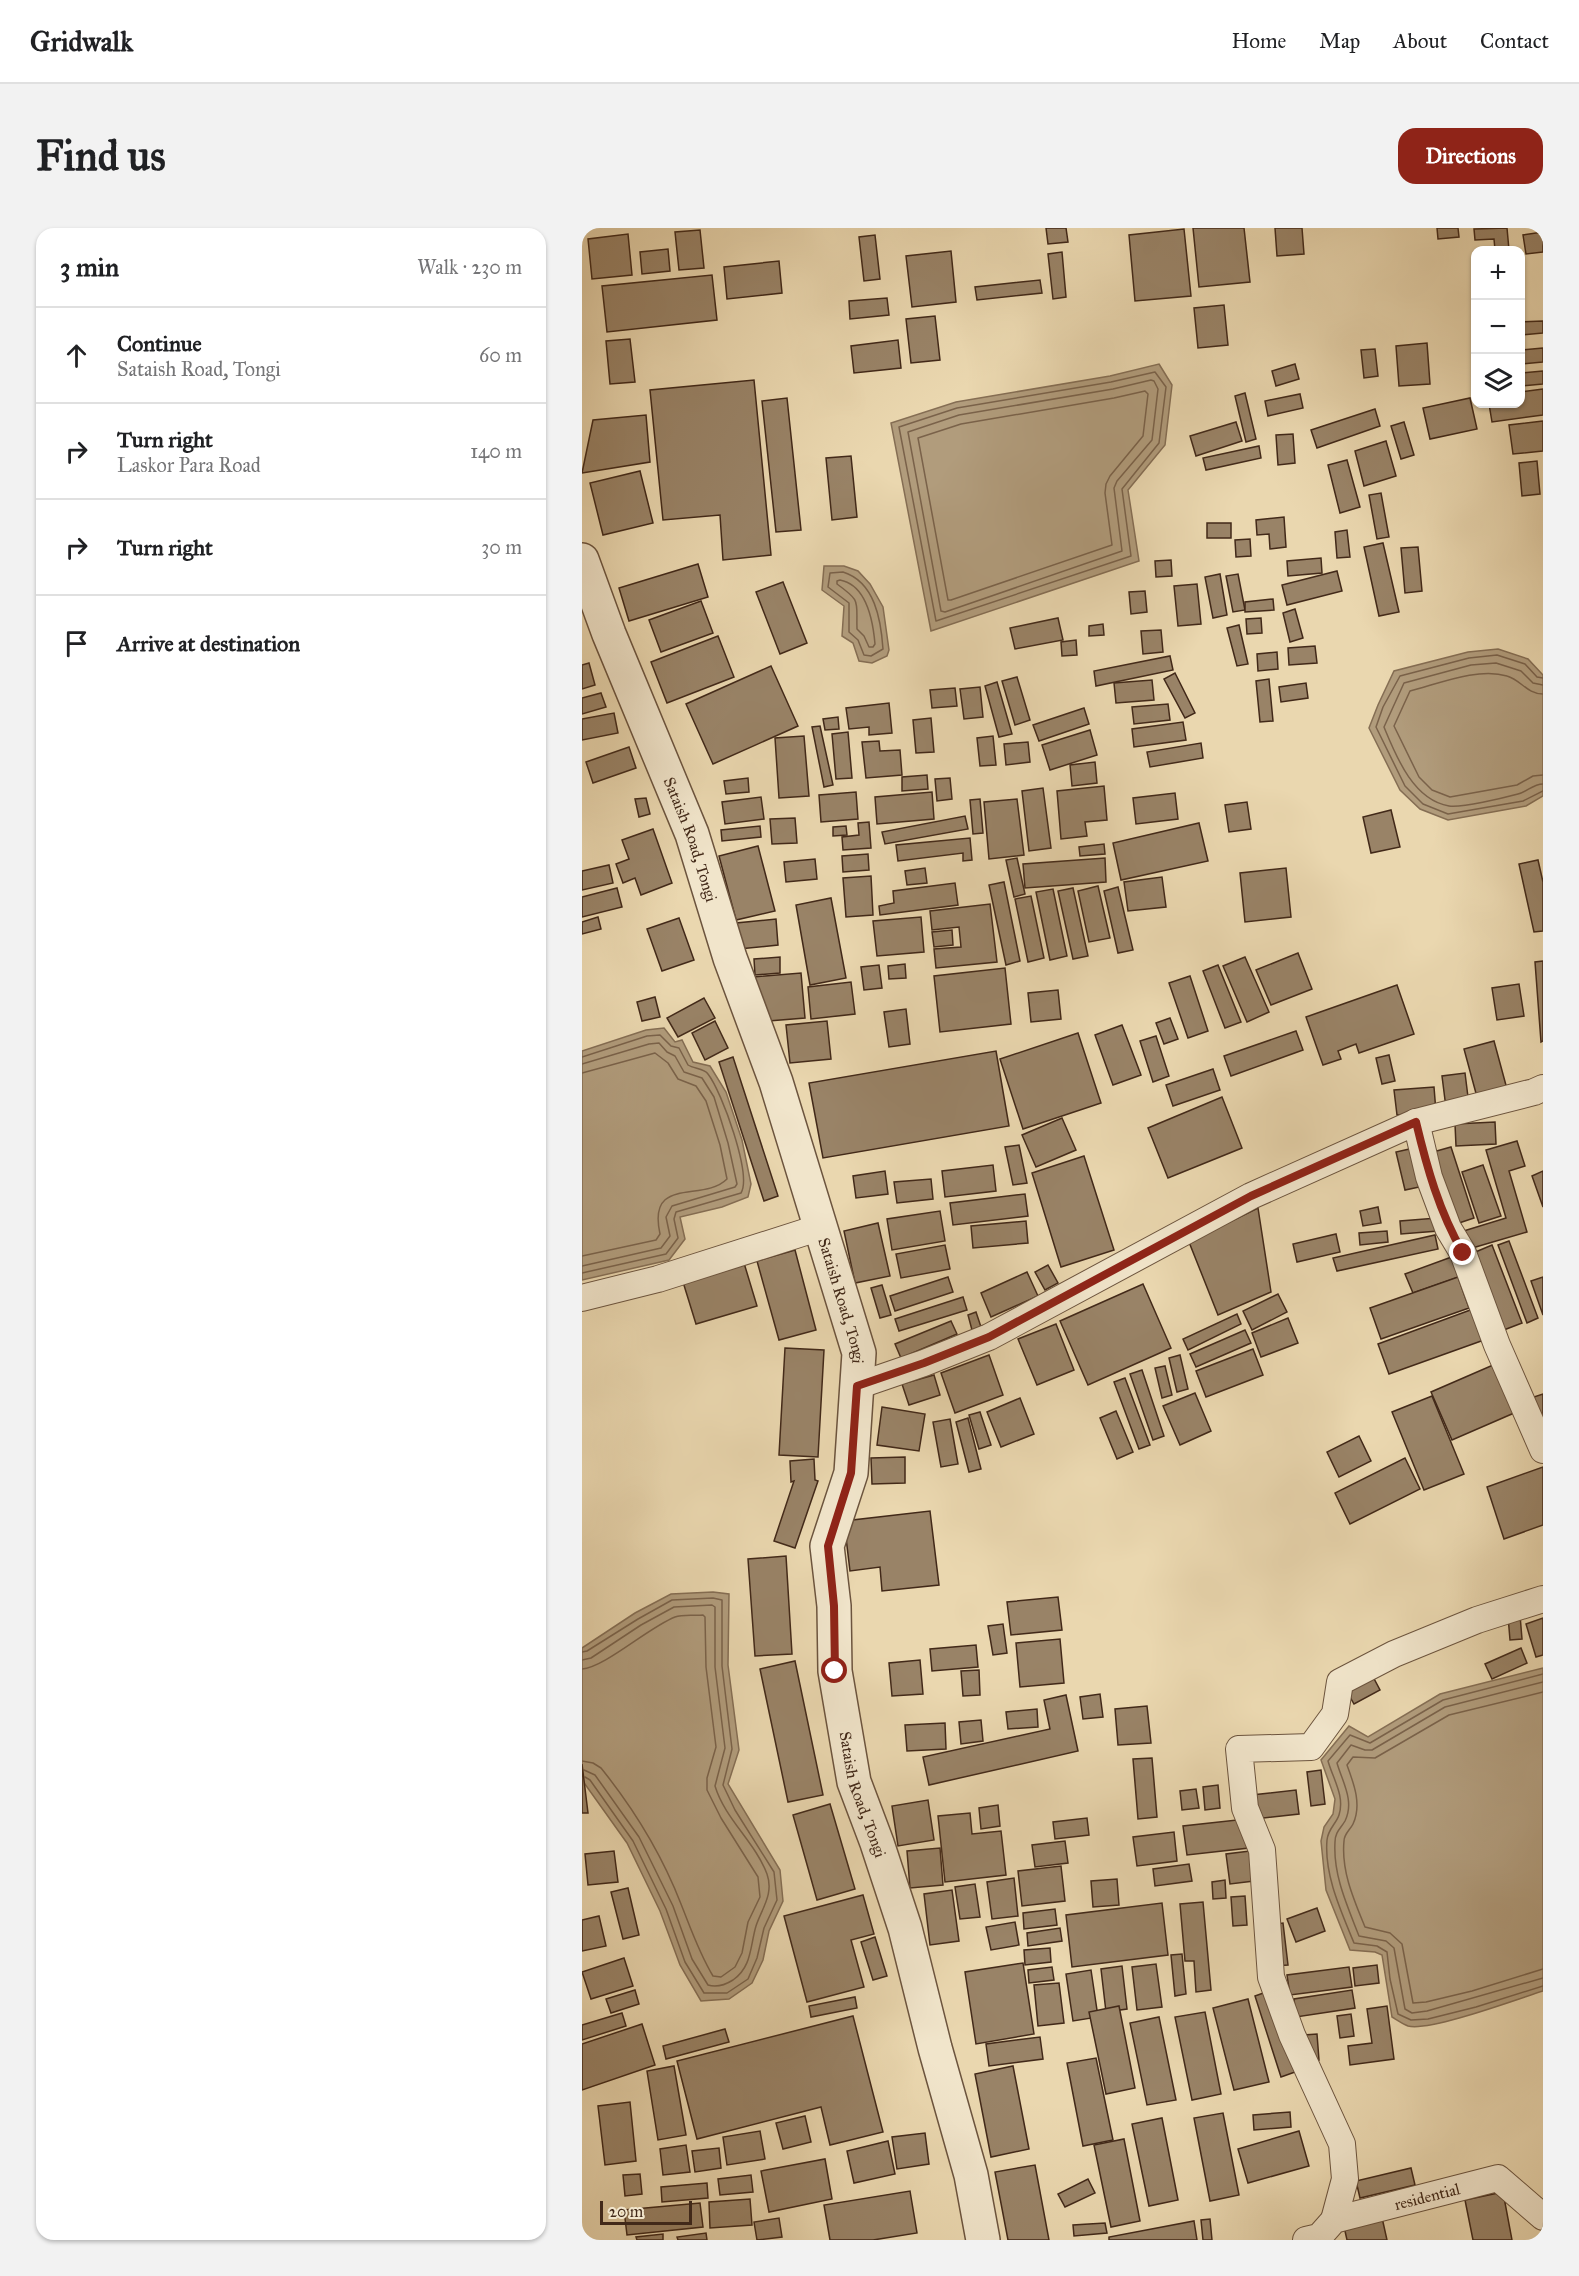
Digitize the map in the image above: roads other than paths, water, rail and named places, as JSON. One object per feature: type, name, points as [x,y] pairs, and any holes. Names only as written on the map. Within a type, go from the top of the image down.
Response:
[{"type":"street","name":"Sataish Road, Tongi","points":[[582,560],[609,634],[692,834],[730,958],[776,1082],[859,1353],[851,1473],[828,1546],[834,1606],[835,1671],[854,1782],[905,1928],[935,2048],[971,2175],[983,2240]]},
{"type":"street","points":[[857,1386],[989,1337],[1251,1196],[1416,1122],[1543,1088]]},
{"type":"street","points":[[1416,1122],[1429,1177],[1444,1218],[1463,1253],[1497,1345],[1543,1450]]},
{"type":"street","points":[[582,1298],[658,1279],[821,1227]]},
{"type":"street","points":[[1334,2220],[1345,2179],[1342,2144],[1292,2035],[1271,1977],[1262,1850],[1245,1808],[1239,1749],[1311,1747],[1335,1714],[1340,1683],[1394,1654],[1477,1620],[1543,1599]]},
{"type":"street","name":"residential","points":[[1306,2240],[1319,2237],[1334,2220],[1498,2178],[1543,2217]]},
{"type":"water","points":[[1159,364],[1172,385],[1165,445],[1128,490],[1139,561],[931,631],[891,423],[956,402],[1110,376]]},
{"type":"water","points":[[824,566],[844,566],[858,571],[870,584],[883,607],[889,650],[887,656],[872,663],[859,661],[853,643],[842,636],[844,606],[822,590]]},
{"type":"water","points":[[1498,649],[1528,659],[1543,675],[1543,796],[1526,806],[1448,820],[1420,809],[1400,790],[1369,728],[1394,671],[1468,652]]},
{"type":"water","points":[[664,1028],[675,1042],[682,1040],[693,1062],[710,1066],[726,1092],[742,1140],[751,1184],[748,1197],[722,1207],[680,1217],[685,1239],[669,1260],[582,1280],[582,1051],[646,1030]]},
{"type":"water","points":[[713,1592],[729,1594],[728,1665],[739,1750],[728,1784],[780,1870],[783,1901],[769,1931],[763,1960],[752,1983],[729,1999],[701,2001],[680,1965],[660,1911],[627,1843],[582,1780],[582,1648],[635,1613],[671,1594]]},
{"type":"water","points":[[1543,1668],[1543,1991],[1453,2020],[1419,2027],[1408,2026],[1392,2017],[1382,1955],[1375,1952],[1350,1950],[1326,1890],[1321,1841],[1324,1827],[1333,1814],[1335,1799],[1321,1760],[1349,1726],[1368,1737],[1440,1694]]}]
